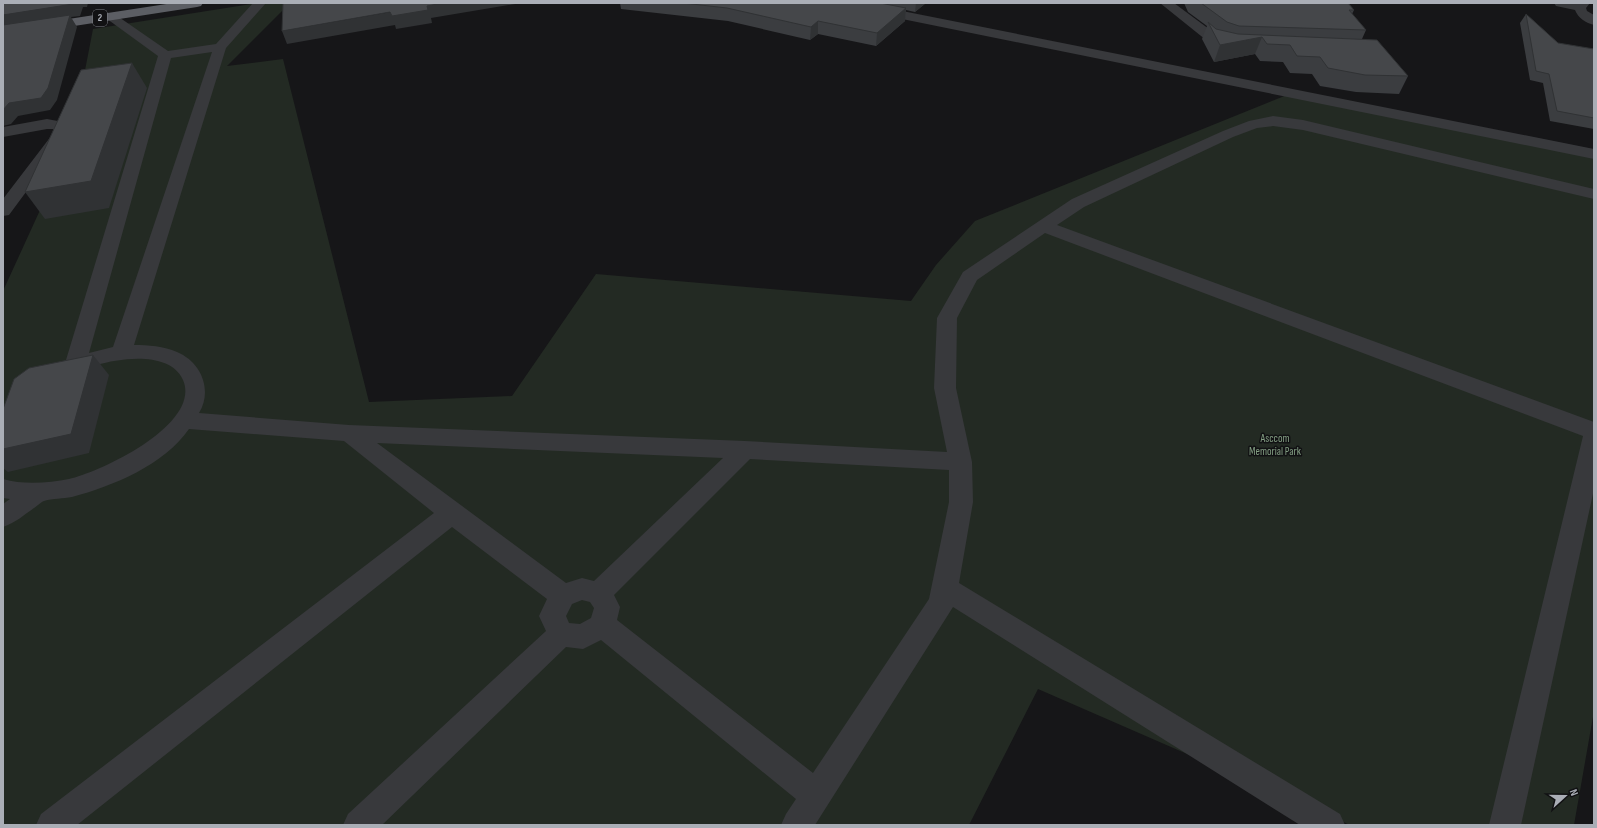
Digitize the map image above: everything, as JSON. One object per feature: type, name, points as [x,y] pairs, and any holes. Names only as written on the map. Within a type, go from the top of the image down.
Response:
[{"type":"highway","name":"2","points":[[3,33],[197,3]]},
{"type":"street","points":[[122,353],[220,47],[260,3]]},
{"type":"street","points":[[843,3],[1288,91],[1594,154]]},
{"type":"street","points":[[1166,3],[1216,41],[1244,48]]},
{"type":"street","points":[[1560,3],[1582,5],[1582,13],[1594,21]]},
{"type":"street","points":[[109,16],[165,55],[220,47]]},
{"type":"street","points":[[75,364],[165,55]]},
{"type":"street","points":[[797,825],[942,602],[961,502],[960,462],[945,388],[947,318],[970,276],[1078,203],[1228,134],[1254,124],[1273,121],[1303,125],[1594,194]]},
{"type":"street","points":[[3,132],[47,124],[58,125],[62,131],[3,212]]},
{"type":"street","points":[[1042,226],[1594,431]]},
{"type":"street","points":[[3,488],[38,493],[77,487],[116,473],[150,453],[177,430],[192,406],[196,385],[188,367],[170,356],[144,352],[122,353],[94,358],[75,364],[46,378]]},
{"type":"street","points":[[183,420],[349,433],[745,450],[960,462]]},
{"type":"street","points":[[349,433],[452,514],[563,596]]},
{"type":"street","points":[[1505,825],[1594,437]]},
{"type":"street","points":[[599,592],[745,450]]},
{"type":"street","points":[[3,518],[38,493]]},
{"type":"street","points":[[52,825],[452,514]]},
{"type":"street","points":[[944,588],[1329,825]]},
{"type":"street","points":[[561,634],[552,616],[563,596],[582,589],[599,592]]},
{"type":"street","points":[[561,634],[583,637],[602,625],[607,607],[599,592]]},
{"type":"street","points":[[602,625],[817,796]]},
{"type":"street","points":[[359,825],[561,634]]},
{"type":"green space","name":"Asccom Memorial Park","points":[[257,3],[290,3],[227,66],[283,59],[369,402],[512,396],[596,274],[911,301],[936,265],[975,221],[1287,95],[1594,158],[1594,711],[1574,825],[1350,825],[1038,689],[969,825],[3,825],[3,291],[78,127],[81,91],[93,29]]},
{"type":"building","points":[[3,3],[74,3],[3,15]]},
{"type":"building","points":[[283,3],[443,3],[427,6],[428,10],[392,16],[390,12],[282,31]]},
{"type":"building","points":[[683,3],[880,3],[906,8],[877,33],[818,21],[811,27],[727,8]]},
{"type":"building","points":[[1201,3],[1348,3],[1354,10],[1349,10],[1366,30],[1239,26],[1227,22]]},
{"type":"building","points":[[1526,14],[1558,43],[1594,49],[1594,118],[1557,111],[1549,74],[1536,71]]},
{"type":"building","points":[[70,15],[48,88],[41,98],[9,103],[3,110],[3,25]]},
{"type":"building","points":[[1208,22],[1216,29],[1238,34],[1377,40],[1408,76],[1365,75],[1328,68],[1320,57],[1297,56],[1290,45],[1267,44],[1262,37],[1220,45]]},
{"type":"building","points":[[132,63],[91,181],[25,192],[81,70]]},
{"type":"building","points":[[93,355],[71,434],[3,449],[3,409],[14,379],[29,368]]}]
